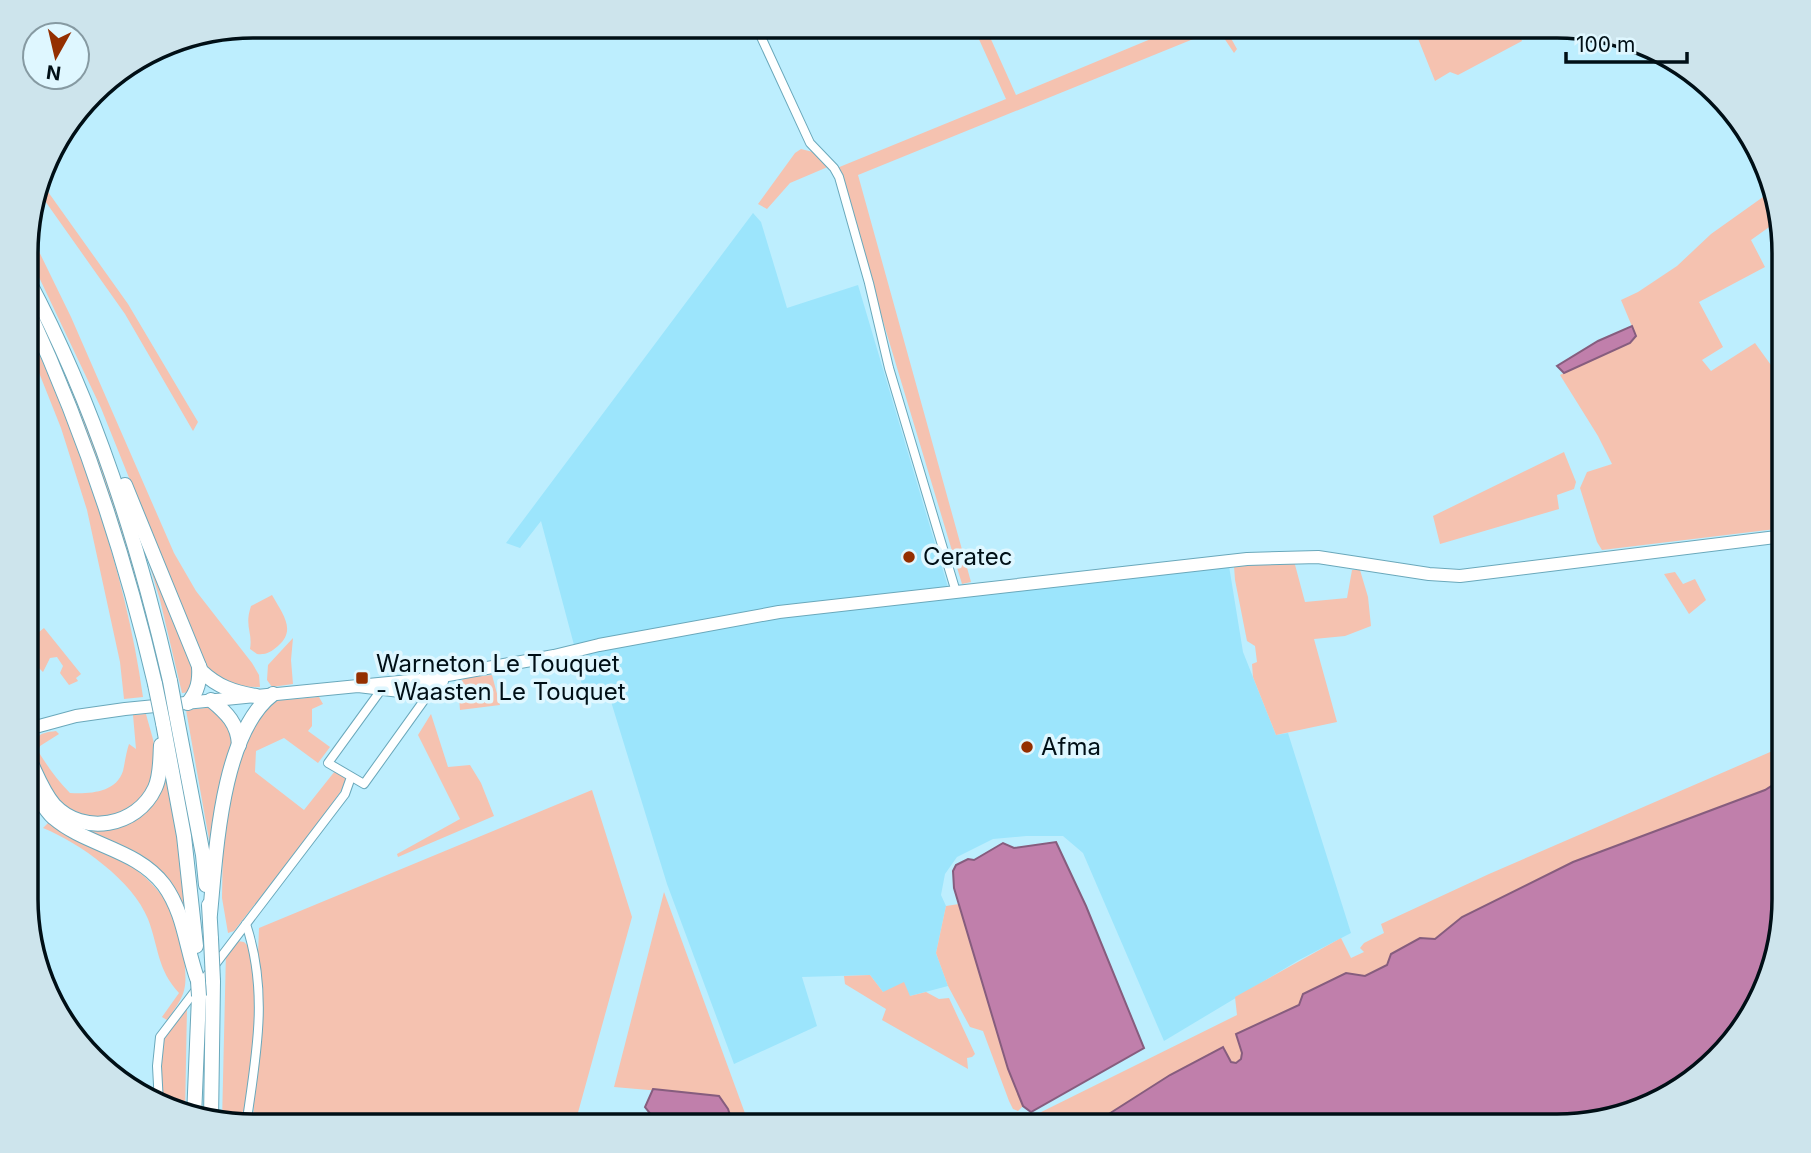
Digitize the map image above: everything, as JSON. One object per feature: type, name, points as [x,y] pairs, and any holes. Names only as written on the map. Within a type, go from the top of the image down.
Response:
[{"type":"highway","points":[[38,301],[61,348],[117,487],[138,555],[170,681],[170,721],[184,836],[193,954]]},
{"type":"highway","points":[[38,332],[63,387],[95,473],[130,582],[155,684],[170,721],[203,855],[211,939],[203,986],[195,1106]]},
{"type":"highway","points":[[99,439],[113,453],[199,666],[212,681],[225,689],[256,696]]},
{"type":"highway","points":[[188,703],[198,686],[199,666]]},
{"type":"highway","points":[[210,914],[218,829],[225,793],[239,746],[254,713],[273,694]]},
{"type":"highway","points":[[211,700],[232,720],[237,730],[239,746]]},
{"type":"highway","points":[[38,776],[49,797],[66,814],[90,823],[119,821],[134,814],[146,803],[156,787],[170,721]]},
{"type":"highway","points":[[38,792],[54,817],[134,859],[163,885],[184,927],[203,986],[210,1110]]},
{"type":"main road","points":[[362,685],[400,691],[464,671],[779,612],[1273,557],[1318,557],[1429,574],[1468,575],[1772,537]]},
{"type":"main road","points":[[38,726],[76,716],[211,700],[362,685],[423,683]]},
{"type":"street","points":[[761,39],[810,143],[839,177],[869,283],[889,368],[956,592]]},
{"type":"street","points":[[381,690],[328,763],[364,784],[425,699],[423,683]]},
{"type":"street","points":[[158,1092],[157,1057],[160,1037],[345,794],[351,777]]},
{"type":"street","points":[[246,924],[254,948],[260,1003],[247,1114]]},
{"type":"shaded area","points":[[979,38],[991,38],[1016,95],[1152,38],[1195,38],[858,175],[971,582],[962,584],[837,168],[1006,99]]},
{"type":"shaded area","points":[[1224,38],[1231,38],[1237,49],[1234,53]]},
{"type":"shaded area","points":[[1418,38],[1521,38],[1522,41],[1458,75],[1450,72],[1435,81]]},
{"type":"shaded area","points":[[801,149],[813,152],[830,166],[790,183],[767,209],[758,204],[795,153]]},
{"type":"shaded area","points":[[48,192],[128,304],[198,422],[193,431],[125,314],[46,202]]},
{"type":"shaded area","points":[[1764,196],[1770,226],[1751,240],[1765,267],[1699,302],[1723,347],[1702,360],[1711,371],[1755,343],[1772,366],[1772,529],[1602,550],[1580,488],[1587,472],[1612,464],[1560,375],[1636,336],[1621,300],[1677,266],[1711,234]]},
{"type":"shaded area","points":[[753,213],[761,222],[787,308],[858,285],[951,597],[1229,566],[1243,652],[1276,735],[1288,733],[1351,933],[1299,960],[1164,1041],[1083,853],[1063,836],[993,839],[957,857],[945,874],[941,895],[946,906],[936,953],[948,986],[910,996],[883,992],[870,975],[802,977],[817,1026],[734,1064],[667,884],[609,695],[585,701],[574,645],[541,521],[520,548],[506,543]]},
{"type":"shaded area","points":[[38,250],[71,317],[174,553],[196,591],[252,663],[259,675],[260,687],[231,682],[205,667],[101,408],[38,275]]},
{"type":"shaded area","points":[[38,308],[62,360],[122,520],[168,692],[163,694],[113,508],[92,448],[38,321]]},
{"type":"shaded area","points":[[1632,326],[1636,336],[1630,343],[1564,373],[1557,366],[1598,341]]},
{"type":"shaded area","points":[[38,352],[98,508],[125,602],[143,697],[124,699],[120,662],[87,510],[61,428],[38,370]]},
{"type":"shaded area","points":[[1564,452],[1576,482],[1574,489],[1557,495],[1559,509],[1440,544],[1433,516]]},
{"type":"shaded area","points":[[136,520],[196,675],[191,692],[182,693],[160,600]]},
{"type":"shaded area","points":[[1294,561],[1305,602],[1347,598],[1352,570],[1360,570],[1368,597],[1371,626],[1345,636],[1314,639],[1337,722],[1276,735],[1253,677],[1252,664],[1257,662],[1255,646],[1247,641],[1234,566]]},
{"type":"shaded area","points":[[1675,572],[1683,584],[1695,579],[1706,600],[1689,614],[1664,574]]},
{"type":"shaded area","points":[[272,595],[286,621],[286,634],[284,640],[273,650],[257,654],[250,649],[249,613],[251,606]]},
{"type":"shaded area","points":[[44,628],[81,674],[76,678],[78,681],[69,685],[60,673],[63,666],[57,657],[50,658],[43,672],[38,667],[38,633]]},
{"type":"shaded area","points":[[293,638],[293,684],[272,687],[267,680],[268,665]]},
{"type":"shaded area","points":[[492,675],[500,705],[460,710],[458,685],[464,678]]},
{"type":"shaded area","points":[[319,697],[323,704],[312,709],[312,726],[308,731],[330,747],[318,763],[284,738],[256,751],[255,772],[304,810],[335,771],[347,778],[341,791],[309,835],[234,931],[228,933],[222,898],[223,839],[233,782],[253,722],[271,701]]},
{"type":"shaded area","points":[[216,707],[235,733],[213,862],[186,710]]},
{"type":"shaded area","points":[[146,714],[155,747],[156,767],[152,782],[144,794],[134,805],[108,817],[79,814],[66,807],[46,782],[38,765],[38,751],[70,793],[101,791],[119,778],[129,744],[136,749],[133,715]]},
{"type":"shaded area","points":[[431,714],[448,767],[470,765],[481,783],[494,816],[398,857],[397,854],[460,819],[418,735]]},
{"type":"shaded area","points":[[56,731],[59,734],[40,746],[38,751],[38,736]]},
{"type":"shaded area","points":[[1772,751],[1772,913],[1761,968],[1736,1019],[1719,1041],[1699,1061],[1665,1086],[1613,1107],[1571,1114],[1037,1114],[1237,1015],[1235,997],[1341,938],[1351,958],[1364,952],[1360,948],[1364,943],[1384,933],[1381,924]]},
{"type":"shaded area","points":[[164,769],[181,858],[188,927],[165,882],[69,823],[60,812],[122,823]]},
{"type":"shaded area","points":[[1772,786],[1772,913],[1761,968],[1736,1019],[1719,1041],[1699,1061],[1665,1086],[1613,1107],[1571,1114],[1109,1114],[1170,1075],[1223,1047],[1231,1062],[1236,1063],[1241,1059],[1242,1053],[1236,1034],[1299,1005],[1303,994],[1346,973],[1365,976],[1387,965],[1391,954],[1420,938],[1435,939],[1462,917],[1573,862]]},
{"type":"shaded area","points":[[592,790],[632,917],[578,1114],[253,1114],[256,1035],[245,1114],[222,1112],[226,952],[237,941],[244,942],[250,948],[257,984],[259,928]]},
{"type":"shaded area","points":[[51,820],[118,857],[155,887],[169,906],[179,928],[185,976],[182,996],[167,1020],[162,1017],[179,993],[162,967],[148,919],[141,905],[118,877],[89,853],[43,828]]},
{"type":"shaded area","points":[[1056,842],[1086,906],[1144,1048],[1031,1112],[1023,1106],[1008,1069],[954,888],[953,871],[956,865],[968,859],[974,860],[1003,843],[1014,848]]},
{"type":"shaded area","points":[[664,892],[745,1114],[730,1114],[718,1096],[614,1087]]},
{"type":"shaded area","points":[[959,904],[1008,1069],[1023,1106],[1018,1111],[1013,1109],[1009,1101],[983,1031],[970,1027],[948,986],[936,953],[946,906]]},
{"type":"shaded area","points":[[870,975],[883,992],[904,982],[910,996],[926,992],[939,999],[949,998],[975,1054],[967,1058],[968,1069],[882,1020],[886,1009],[845,984],[844,976]]},
{"type":"shaded area","points":[[187,1007],[185,1103],[161,1093],[161,1044],[172,1024]]},
{"type":"shaded area","points":[[653,1089],[719,1096],[730,1114],[650,1114],[645,1107]]},
{"type":"place","name":"Ceratec","points":[[909,557]]},
{"type":"place","name":"Warneton Le Touquet - Waasten Le Touquet","points":[[362,678]]},
{"type":"place","name":"Afma","points":[[1027,747]]}]
